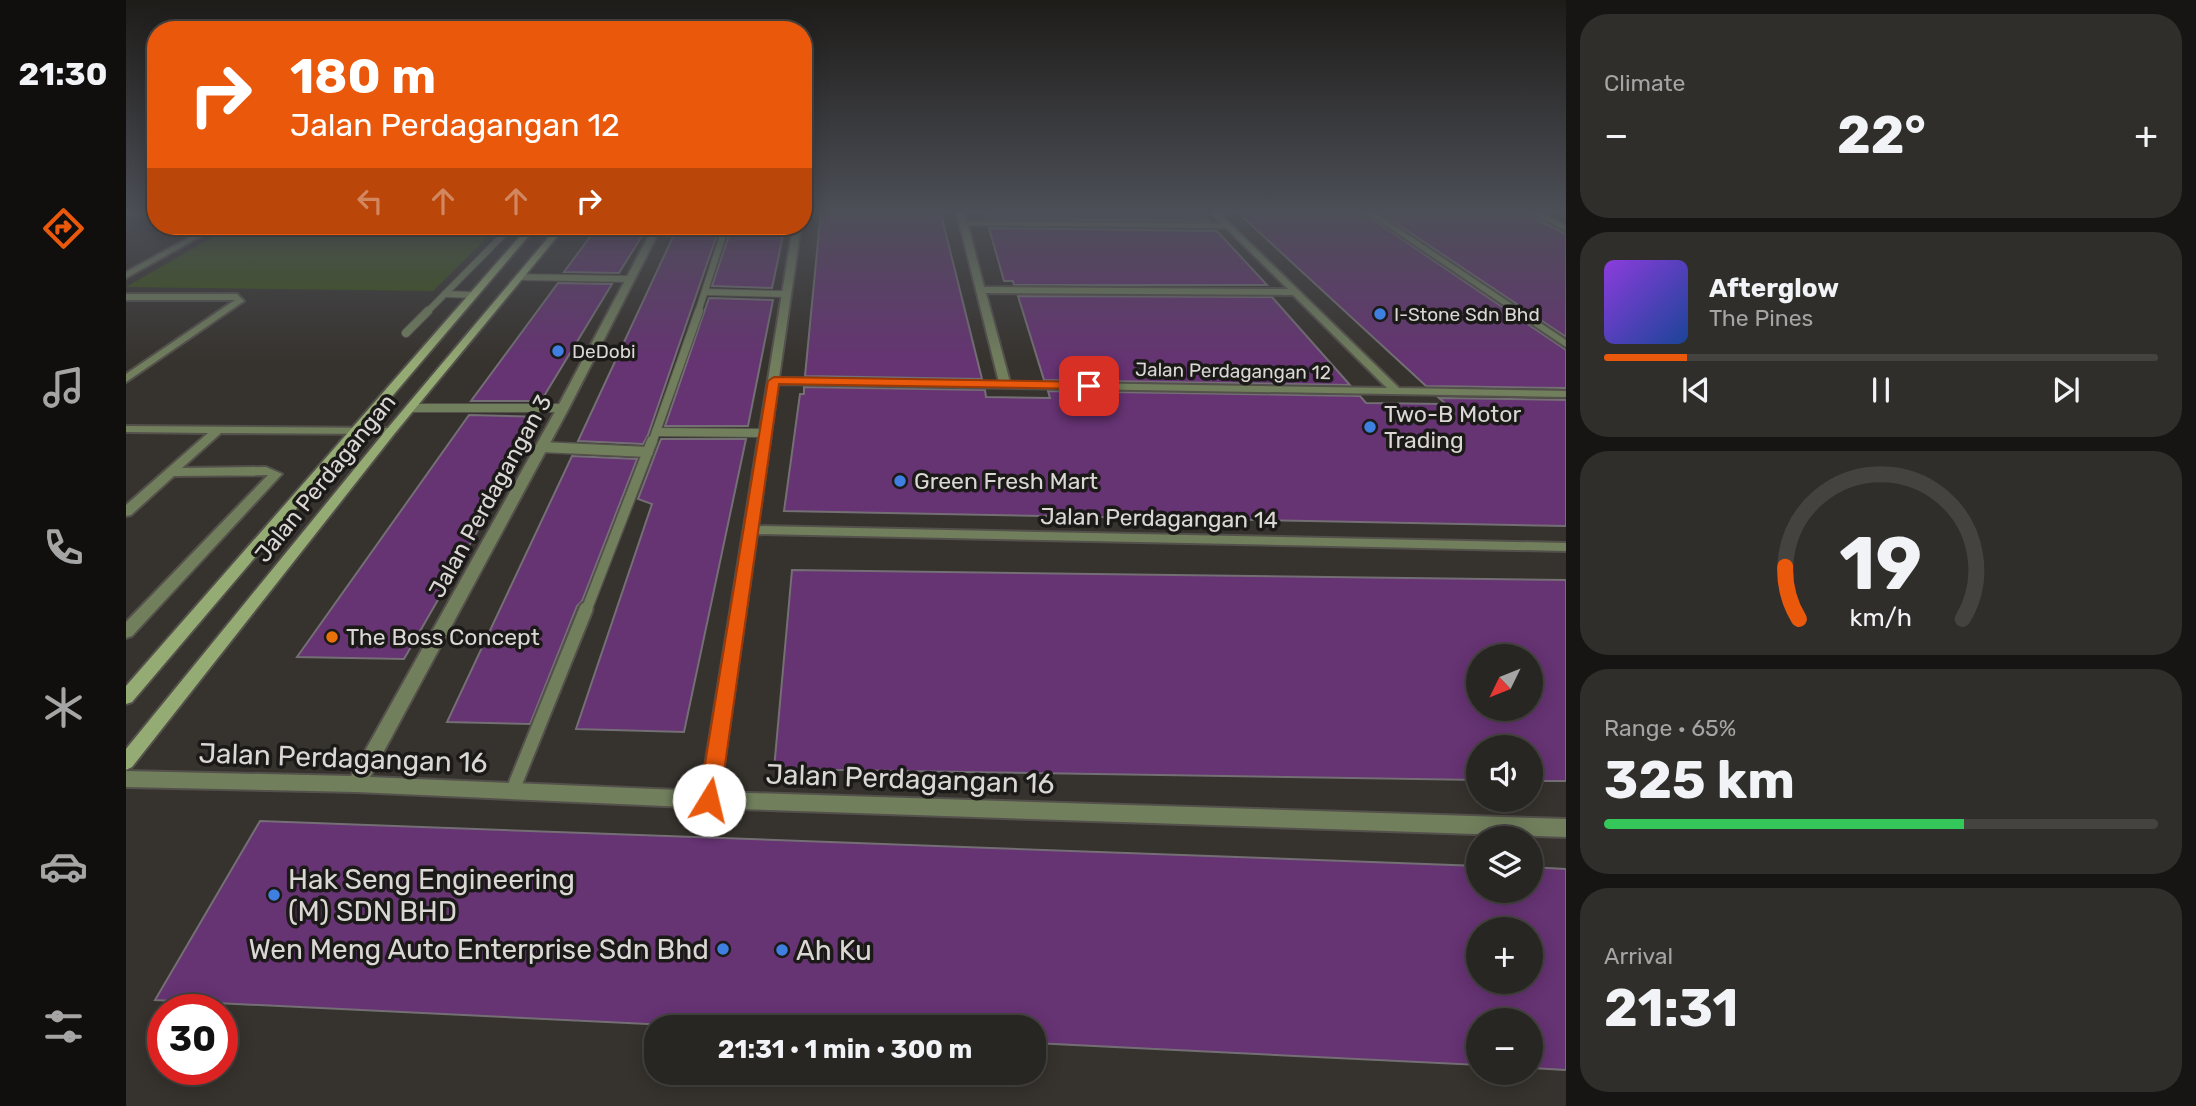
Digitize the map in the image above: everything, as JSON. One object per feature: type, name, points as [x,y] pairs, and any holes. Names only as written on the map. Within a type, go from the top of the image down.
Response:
[{"type":"main road","name":"Jalan Perdagangan","points":[[126,697],[503,262]]},
{"type":"main road","name":"Jalan Perdagangan","points":[[126,761],[391,431],[532,262]]},
{"type":"street","points":[[126,275],[150,262]]},
{"type":"street","name":"Jalan Perdagangan 3","points":[[356,784],[563,408],[639,262]]},
{"type":"street","points":[[709,800],[792,262]]},
{"type":"street","points":[[974,262],[1005,384]]},
{"type":"street","points":[[1265,262],[1396,391]]},
{"type":"street","points":[[1443,262],[1566,344]]},
{"type":"street","points":[[982,290],[1296,292]]},
{"type":"street","points":[[126,297],[237,297],[240,301],[126,379]]},
{"type":"street","name":"Jalan Perdagangan 12","points":[[774,381],[1566,394]]},
{"type":"street","points":[[126,429],[391,431]]},
{"type":"street","points":[[126,512],[219,429]]},
{"type":"street","points":[[126,632],[276,474],[266,471],[171,472]]},
{"type":"street","name":"Jalan Perdagangan 14","points":[[751,530],[1566,547]]},
{"type":"street","name":"Jalan Perdagangan 16","points":[[126,779],[356,784],[709,800],[1566,828]]},
{"type":"lane","points":[[406,332],[477,262]]},
{"type":"lane","points":[[512,792],[656,432],[715,262]]},
{"type":"lane","points":[[519,277],[629,279]]},
{"type":"lane","points":[[706,292],[787,293]]},
{"type":"lane","points":[[445,294],[474,295]]},
{"type":"lane","points":[[410,408],[563,408]]},
{"type":"lane","points":[[656,432],[765,433]]},
{"type":"lane","points":[[541,447],[648,452]]},
{"type":"green space","points":[[170,262],[463,262],[433,291],[126,287]]},
{"type":"building","points":[[572,262],[626,262],[619,273],[564,272]]},
{"type":"building","points":[[661,262],[708,262],[643,444],[578,441]]},
{"type":"building","points":[[720,262],[778,262],[772,288],[712,286]]},
{"type":"building","points":[[816,262],[953,262],[982,379],[805,376]]},
{"type":"building","points":[[999,262],[1245,262],[1267,285],[1014,285],[1013,281],[1004,281]]},
{"type":"building","points":[[1291,262],[1435,262],[1566,350],[1566,388],[1426,386]]},
{"type":"building","points":[[1453,262],[1566,262],[1566,337]]},
{"type":"building","points":[[558,283],[612,284],[541,401],[471,401]]},
{"type":"building","points":[[1018,296],[1272,297],[1350,385],[1044,380]]},
{"type":"building","points":[[709,298],[773,300],[748,426],[665,426]]},
{"type":"building","points":[[804,387],[985,390],[986,397],[1050,398],[1048,391],[1360,396],[1366,403],[1446,404],[1439,398],[1566,400],[1566,526],[784,511],[800,394],[804,394]]},
{"type":"building","points":[[469,415],[543,417],[404,659],[297,657]]},
{"type":"building","points":[[661,439],[746,439],[684,732],[576,729],[652,504],[638,499]]},
{"type":"building","points":[[572,456],[637,459],[582,601],[577,606],[530,724],[447,722]]},
{"type":"building","points":[[792,570],[1566,580],[1566,781],[1543,781],[1543,735],[1466,735],[1466,780],[774,769]]},
{"type":"building","points":[[260,821],[1466,866],[1466,903],[1543,903],[1543,868],[1566,869],[1566,1070],[1543,1069],[1543,1008],[1466,1008],[1466,1064],[1046,1044],[1046,1015],[644,1015],[644,1024],[238,1004],[238,994],[159,994]]},
{"type":"place","name":"I-Stone Sdn Bhd","points":[[1380,314]]},
{"type":"place","name":"DeDobi","points":[[558,351]]},
{"type":"place","name":"Two-B Motor Trading","points":[[1370,427]]},
{"type":"place","name":"Green Fresh Mart","points":[[900,481]]},
{"type":"place","name":"The Boss Concept","points":[[332,637]]},
{"type":"place","name":"Hak Seng Engineering (M) SDN BHD","points":[[274,895]]},
{"type":"place","name":"Wen Meng Auto Enterprise Sdn Bhd","points":[[723,949]]},
{"type":"place","name":"Ah Ku","points":[[782,950]]},
{"type":"route","points":[[709,800],[774,381],[1089,386]]}]
